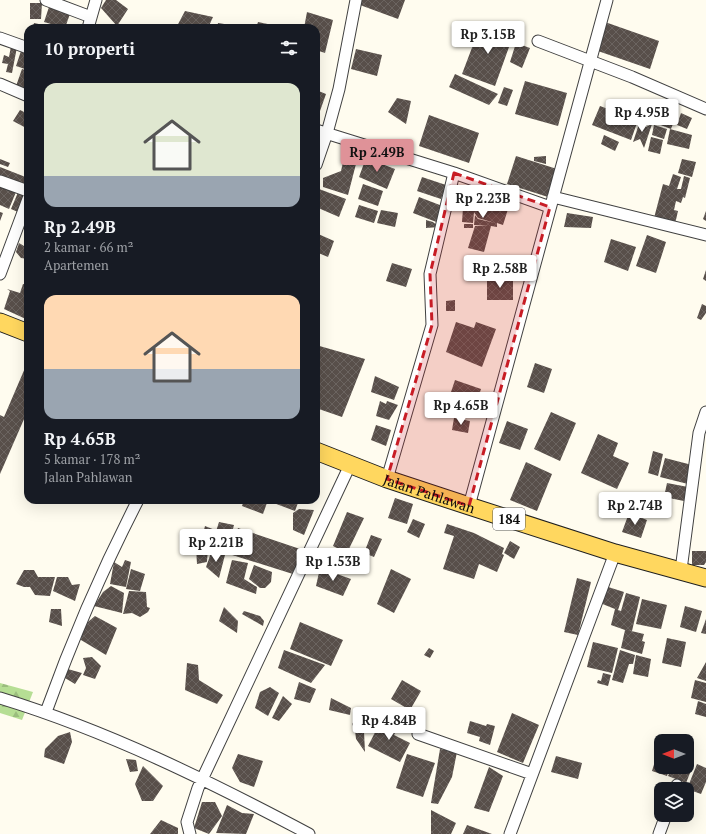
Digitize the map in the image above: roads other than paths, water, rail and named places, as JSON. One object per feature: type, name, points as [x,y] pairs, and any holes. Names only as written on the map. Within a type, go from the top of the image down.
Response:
[{"type":"main road","points":[[0,322],[24,331]]},
{"type":"main road","name":"Jalan Pahlawan","points":[[320,453],[387,479],[469,506],[615,553],[706,578]]},
{"type":"street","points":[[46,0],[89,23],[96,0]]},
{"type":"street","points":[[356,0],[339,89],[321,132],[454,174],[552,202],[706,235]]},
{"type":"street","points":[[469,506],[607,0]]},
{"type":"street","points":[[0,38],[24,47]]},
{"type":"street","points":[[538,41],[706,109]]},
{"type":"street","points":[[0,84],[24,94]]},
{"type":"street","points":[[387,479],[432,325],[430,274],[454,174]]},
{"type":"street","points":[[0,181],[24,189]]},
{"type":"street","points":[[0,274],[24,210]]},
{"type":"street","points":[[681,570],[699,433],[706,412]]},
{"type":"street","points":[[187,831],[188,814],[202,780],[350,465]]},
{"type":"street","points":[[46,712],[63,664],[123,529],[136,504]]},
{"type":"street","points":[[510,834],[615,553]]},
{"type":"street","points":[[0,698],[46,712],[144,751],[309,834]]},
{"type":"street","points":[[418,734],[532,774]]},
{"type":"street","points":[[659,834],[663,822]]}]
